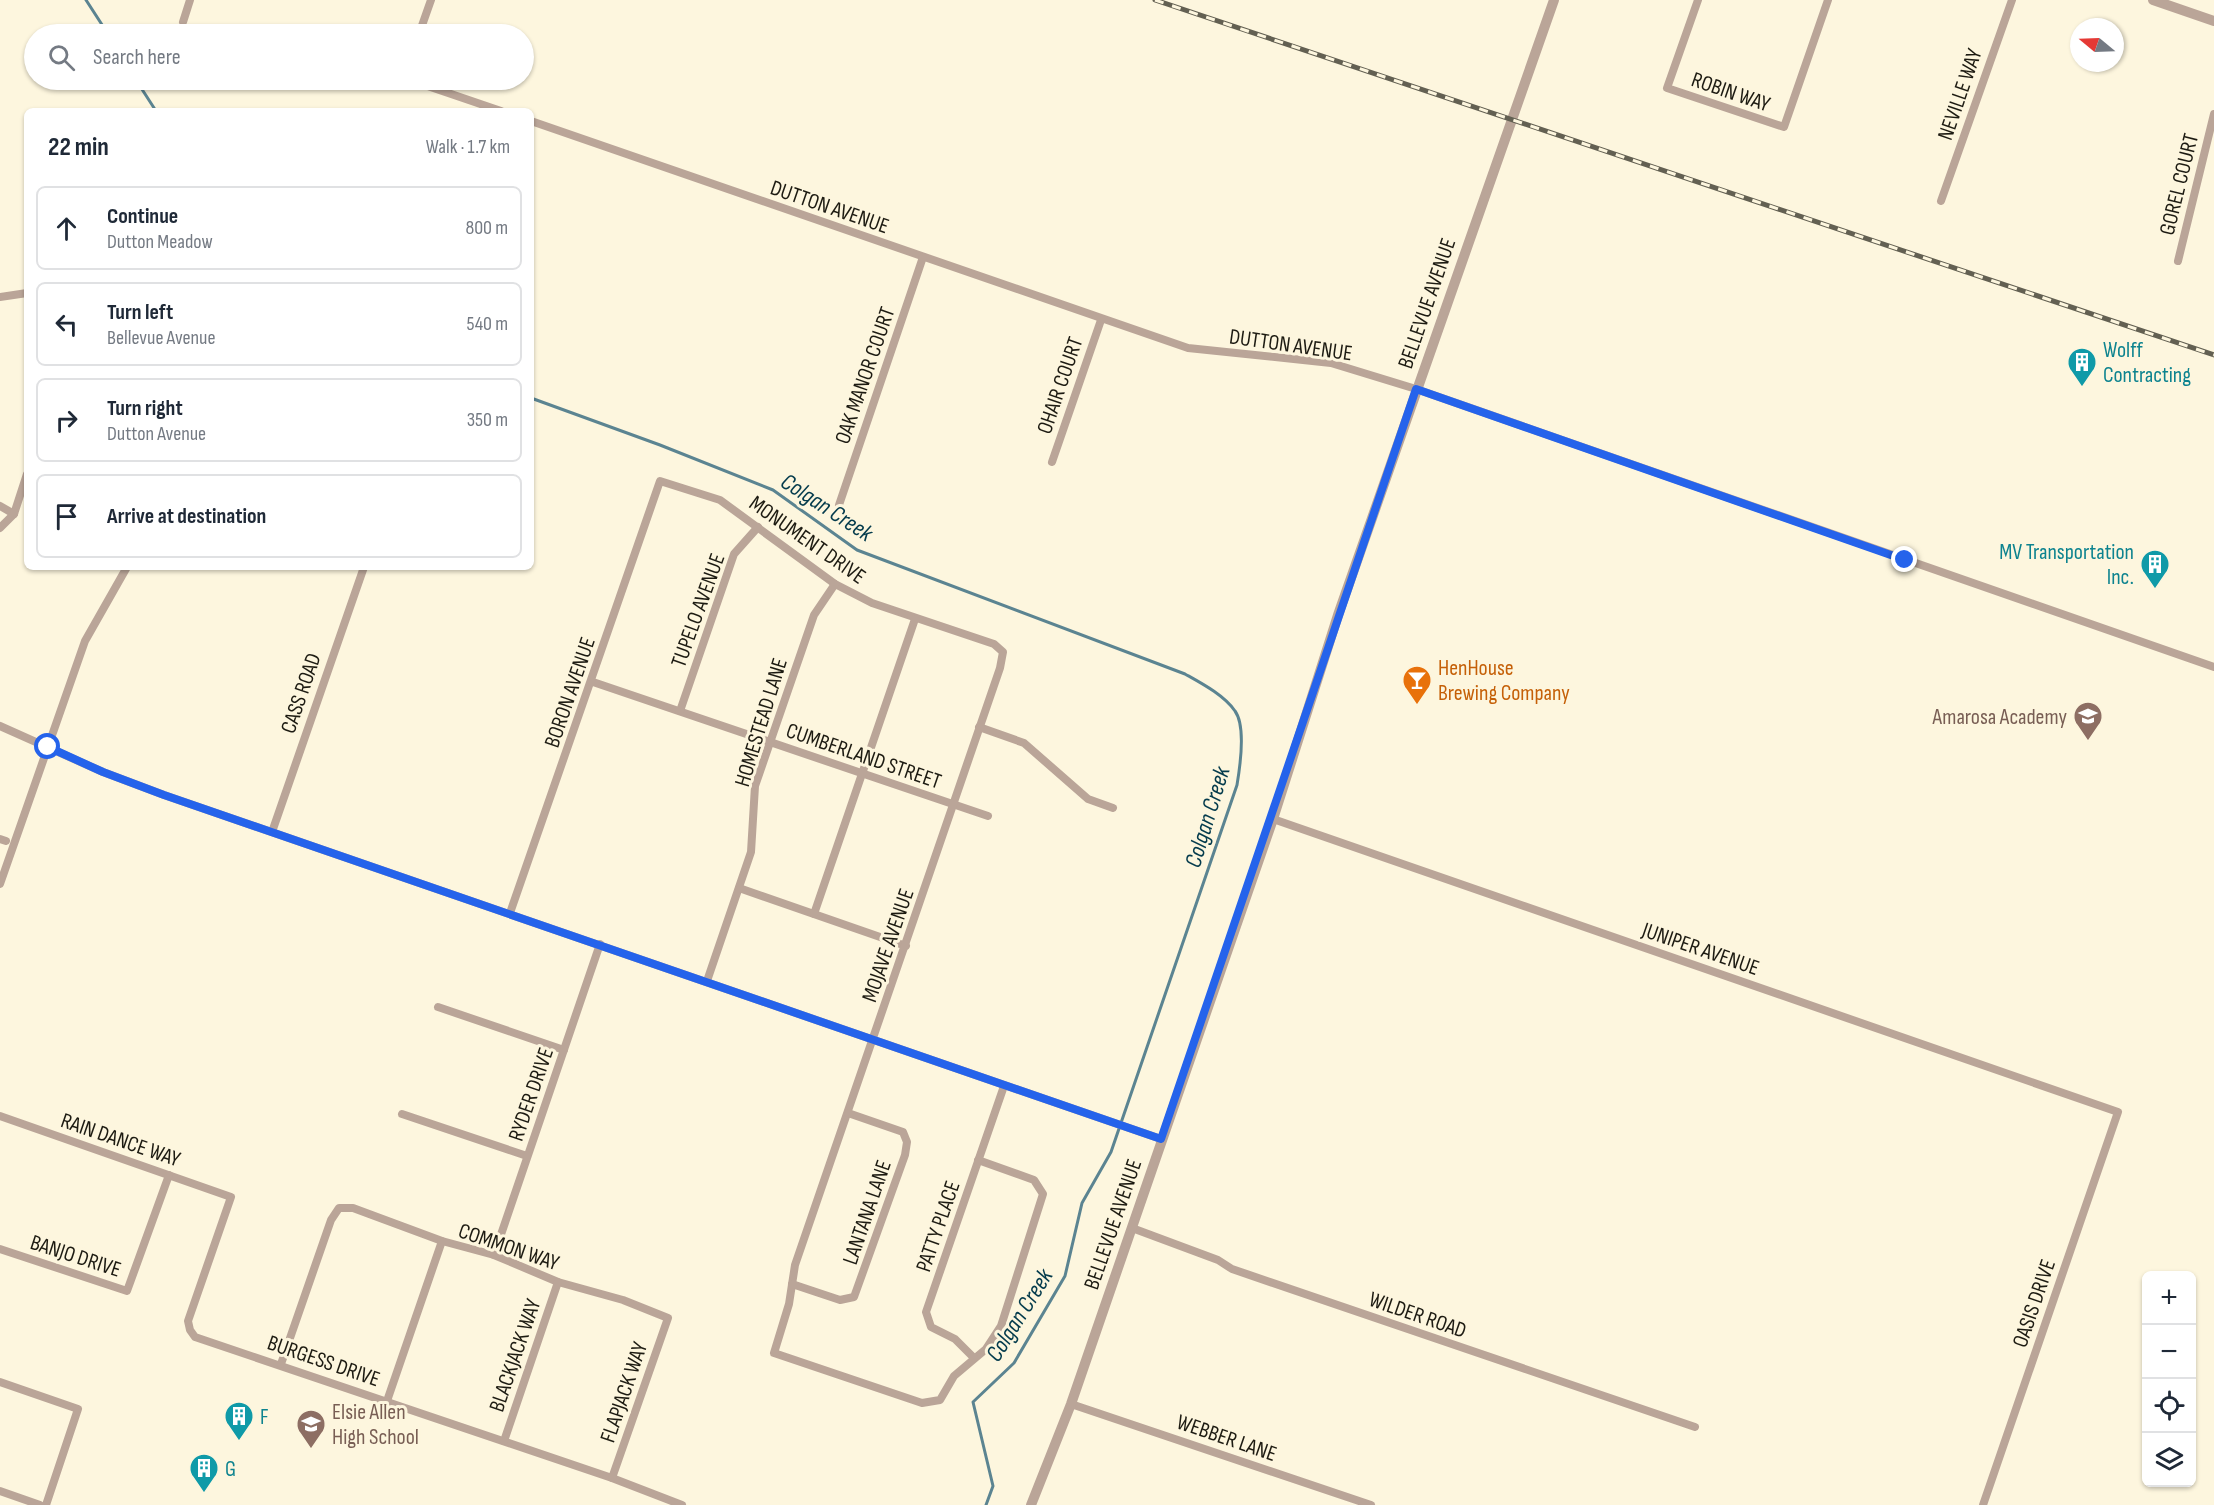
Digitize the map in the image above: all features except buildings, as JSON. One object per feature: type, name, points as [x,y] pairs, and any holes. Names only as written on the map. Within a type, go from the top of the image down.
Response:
[{"type":"street","points":[[183,22],[190,0]]},
{"type":"street","points":[[422,24],[430,0]]},
{"type":"street","name":"BELLEVUE AVENUE","points":[[1031,1505],[1071,1404],[1273,819],[1338,615],[1554,0]]},
{"type":"street","name":"ROBIN WAY","points":[[1698,0],[1667,88],[1784,127],[1828,0]]},
{"type":"street","name":"NEVILLE WAY","points":[[1941,201],[2012,0]]},
{"type":"street","points":[[2153,0],[2214,21]]},
{"type":"street","points":[[439,90],[492,108]]},
{"type":"street","name":"GOREL COURT","points":[[2178,261],[2214,114]]},
{"type":"street","name":"DUTTON AVENUE","points":[[534,122],[1101,320],[1188,348],[1331,363],[1416,389],[2214,668]]},
{"type":"street","name":"OAK MANOR COURT","points":[[839,505],[923,257]]},
{"type":"street","points":[[0,297],[24,293]]},
{"type":"street","name":"OHAIR COURT","points":[[1052,462],[1101,320]]},
{"type":"street","name":"MONUMENT DRIVE","points":[[660,481],[720,500],[835,584],[872,603],[994,644],[1003,652]]},
{"type":"street","name":"BORON AVENUE","points":[[510,913],[660,481]]},
{"type":"street","points":[[0,528],[14,514],[24,483]]},
{"type":"street","points":[[0,506],[14,514]]},
{"type":"street","name":"TUPELO AVENUE","points":[[680,711],[734,554],[758,527]]},
{"type":"street","points":[[0,884],[85,641],[125,570]]},
{"type":"street","name":"CASS ROAD","points":[[272,832],[363,570]]},
{"type":"street","name":"HOMESTEAD LANE","points":[[707,981],[751,852],[755,786],[814,615],[835,584]]},
{"type":"street","points":[[814,914],[915,619]]},
{"type":"street","name":"MOJAVE AVENUE","points":[[974,1358],[954,1376],[940,1400],[927,1404],[774,1353],[795,1265],[906,946],[1003,652]]},
{"type":"street","name":"CUMBERLAND STREET","points":[[592,682],[988,816]]},
{"type":"street","points":[[0,726],[126,782],[874,1038],[1004,1086],[1161,1139]]},
{"type":"street","points":[[979,727],[1024,743],[1088,799],[1113,808]]},
{"type":"street","name":"JUNIPER AVENUE","points":[[1273,819],[2118,1112]]},
{"type":"street","points":[[739,888],[906,946]]},
{"type":"street","name":"RYDER DRIVE","points":[[494,1255],[600,944]]},
{"type":"street","points":[[438,1007],[564,1050]]},
{"type":"street","name":"PATTY PLACE","points":[[974,1358],[955,1339],[931,1327],[926,1312],[1004,1086]]},
{"type":"street","name":"OASIS DRIVE","points":[[1983,1505],[2118,1112]]},
{"type":"street","name":"LANTANA LANE","points":[[792,1284],[840,1300],[854,1297],[904,1155],[908,1142],[903,1132],[848,1113]]},
{"type":"street","points":[[402,1114],[527,1156]]},
{"type":"street","name":"RAIN DANCE WAY","points":[[0,1116],[231,1197]]},
{"type":"street","points":[[974,1358],[986,1349],[1001,1326],[1043,1194],[1034,1180],[978,1160]]},
{"type":"street","name":"BANJO DRIVE","points":[[0,1249],[127,1291],[169,1175]]},
{"type":"street","name":"BURGESS DRIVE","points":[[231,1197],[188,1321],[190,1330],[201,1340],[281,1364],[612,1478],[682,1505]]},
{"type":"street","name":"COMMON WAY","points":[[281,1364],[331,1220],[339,1208],[353,1208],[442,1241],[494,1255],[558,1282],[623,1300],[668,1318]]},
{"type":"street","name":"WILDER ROAD","points":[[1132,1228],[1218,1260],[1232,1269],[1695,1427]]},
{"type":"street","points":[[387,1401],[442,1241]]},
{"type":"street","name":"BLACKJACK WAY","points":[[504,1441],[558,1282]]},
{"type":"street","name":"FLAPJACK WAY","points":[[612,1478],[668,1318]]},
{"type":"street","points":[[0,1382],[78,1409],[46,1505]]},
{"type":"street","name":"WEBBER LANE","points":[[1071,1404],[1371,1505]]},
{"type":"street","points":[[0,1491],[39,1505]]},
{"type":"waterway","name":"Colgan Creek","points":[[86,0],[102,24]]},
{"type":"waterway","name":"Colgan Creek","points":[[142,90],[154,108]]},
{"type":"waterway","name":"Colgan Creek","points":[[534,399],[660,445],[773,490],[857,550],[1185,674],[1225,700],[1238,718],[1241,747],[1237,785],[1111,1152],[1082,1203],[1065,1276],[1014,1363],[973,1402],[993,1486],[986,1505]]},
{"type":"railway","points":[[1155,0],[2214,355]]},
{"type":"place","name":"Wolff Contracting","points":[[2082,388]]},
{"type":"place","name":"MV Transportation Inc.","points":[[2155,590]]},
{"type":"place","name":"HenHouse Brewing Company","points":[[1417,706]]},
{"type":"place","name":"Amarosa Academy","points":[[2088,742]]},
{"type":"place","name":"F","points":[[239,1442]]},
{"type":"place","name":"Elsie Allen High School","points":[[311,1450]]},
{"type":"place","name":"G","points":[[204,1494]]},
{"type":"route","points":[[48,747],[126,782],[874,1038],[904,1051],[1161,1139],[1273,819],[1338,615],[1416,389],[1905,560]]}]
